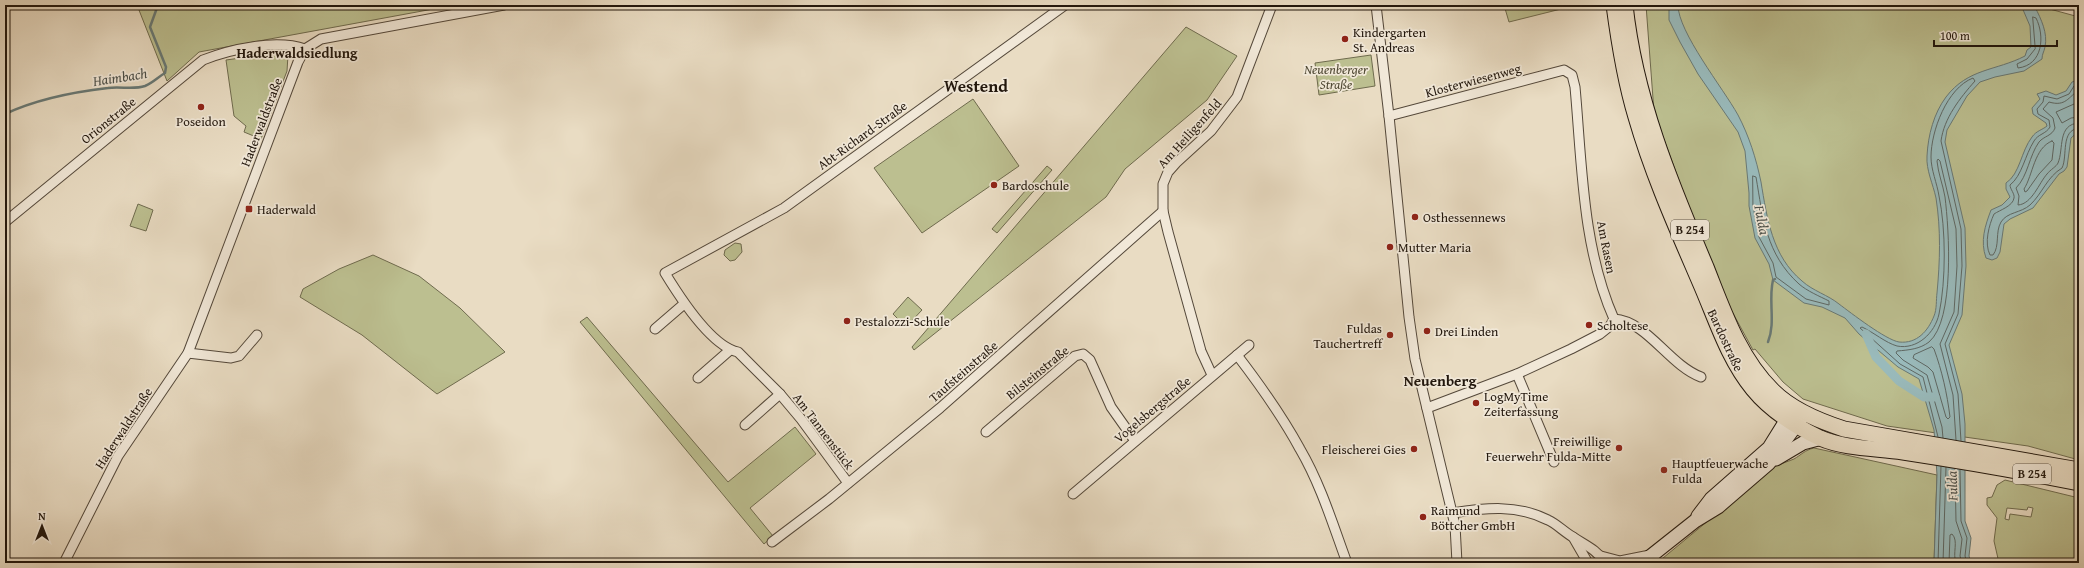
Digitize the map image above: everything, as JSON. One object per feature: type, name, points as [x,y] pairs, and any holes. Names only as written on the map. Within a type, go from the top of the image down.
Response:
[{"type":"main road","name":"Bardostraße","points":[[1614,5],[1627,86],[1646,149],[1664,196],[1736,364],[1761,398],[1796,416],[1910,447],[1986,460],[2079,470]]},
{"type":"main road","name":"Bardostraße","points":[[1625,5],[1639,83],[1647,113],[1670,180],[1733,332],[1756,371],[1796,416],[1823,439],[1847,446],[1910,447]]},
{"type":"main road","points":[[1769,463],[1796,416]]},
{"type":"main road","points":[[1695,521],[1711,499],[1769,448],[1796,416]]},
{"type":"main road","points":[[1647,559],[1695,521],[1718,507],[1769,463],[1802,443],[1823,439]]},
{"type":"main road","name":"Bardostraße","points":[[1986,460],[2079,483]]},
{"type":"street","points":[[305,49],[321,39],[504,5]]},
{"type":"street","name":"Abt-Richard-Straße","points":[[665,273],[784,208],[1065,5]]},
{"type":"street","name":"Am Heiligenfeld","points":[[1212,375],[1201,351],[1163,211],[1163,184],[1168,172],[1211,131],[1237,96],[1272,5]]},
{"type":"street","points":[[1376,5],[1389,116],[1408,312],[1415,359],[1452,513],[1456,538],[1456,563]]},
{"type":"street","name":"Orionstraße","points":[[5,222],[203,60],[220,54],[269,45],[290,45],[305,49]]},
{"type":"street","name":"Haderwaldstraße","points":[[64,563],[118,456],[188,353],[298,62],[305,49]]},
{"type":"street","name":"Klosterwiesenweg","points":[[1389,116],[1564,70]]},
{"type":"street","name":"Am Rasen","points":[[1564,70],[1572,74],[1575,87],[1591,240],[1606,302],[1614,319]]},
{"type":"street","name":"Taufsteinstraße","points":[[772,542],[848,483],[940,408],[1163,211]]},
{"type":"street","name":"Am Tannenstück","points":[[665,273],[684,304],[696,318],[730,350],[738,352],[780,394],[801,419],[848,483]]},
{"type":"street","points":[[655,329],[684,304]]},
{"type":"street","points":[[1427,408],[1517,374],[1600,334],[1610,326],[1614,319],[1632,322],[1688,372],[1701,378]]},
{"type":"street","points":[[188,353],[231,358],[239,356],[257,335]]},
{"type":"street","name":"Vogelsbergstraße","points":[[1073,494],[1249,344]]},
{"type":"street","points":[[698,378],[730,350]]},
{"type":"street","name":"Bilsteinstraße","points":[[986,432],[1074,356],[1083,354],[1090,360],[1111,407],[1135,441]]},
{"type":"street","points":[[1237,355],[1278,412],[1301,450],[1323,496],[1347,563]]},
{"type":"street","points":[[1517,374],[1554,462]]},
{"type":"street","name":"Am Tannenstück","points":[[746,425],[780,394]]},
{"type":"street","points":[[1452,513],[1484,508],[1518,510],[1548,520],[1573,537],[1588,544],[1603,560],[1647,559]]},
{"type":"street","points":[[1573,537],[1588,563]]},
{"type":"green space","points":[[137,5],[455,5],[199,52],[167,81]]},
{"type":"green space","points":[[1504,5],[1577,5],[1509,22]]},
{"type":"green space","points":[[1646,5],[2035,5],[2079,17],[2079,460],[2028,446],[1887,426],[1803,399],[1783,382],[1755,349],[1753,350],[1716,282],[1654,112]]},
{"type":"green space","points":[[1186,27],[1237,56],[1207,100],[1125,169],[1106,197],[914,350],[912,347]]},
{"type":"green space","points":[[283,52],[288,55],[287,71],[261,139],[244,132],[246,126],[234,116],[226,60]]},
{"type":"green space","name":"Neuenberger Straße","points":[[1371,55],[1375,86],[1319,95],[1315,63]]},
{"type":"green space","points":[[973,99],[1019,166],[922,233],[874,168]]},
{"type":"green space","points":[[1047,166],[1052,170],[997,233],[992,229]]},
{"type":"green space","points":[[138,204],[153,210],[146,231],[130,226]]},
{"type":"green space","points":[[735,243],[741,244],[742,252],[735,260],[730,261],[724,255],[725,250]]},
{"type":"green space","points":[[373,255],[419,276],[460,308],[505,352],[437,394],[362,335],[300,297],[303,289],[339,269]]},
{"type":"green space","points":[[908,297],[922,310],[906,327],[893,314]]},
{"type":"green space","points":[[587,317],[728,482],[795,427],[816,454],[750,508],[773,536],[764,544],[580,322]]},
{"type":"green space","points":[[1814,448],[1937,475],[1934,563],[1657,563],[1772,468],[1794,459],[1806,451]]},
{"type":"green space","points":[[2005,480],[2079,498],[2079,563],[1999,563],[1994,541],[1997,518],[1987,505],[1987,498],[1992,497],[1997,485]],"holes":[[[2028,507],[2033,508],[2031,517],[2010,514],[2009,520],[2005,519],[2007,508],[2027,510]]]},
{"type":"water","name":"Fulda","points":[[1669,5],[1678,5],[1685,30],[1693,45],[1742,123],[1757,164],[1772,236],[1784,260],[1792,271],[1806,284],[1835,301],[1869,326],[1886,336],[1899,342],[1905,342],[1916,339],[1929,327],[1936,307],[1939,257],[1939,222],[1936,198],[1927,161],[1929,140],[1935,117],[1946,97],[1964,80],[1983,71],[2025,56],[2027,50],[2031,47],[2030,26],[2021,5],[2034,5],[2042,21],[2046,37],[2042,59],[2024,71],[1995,77],[1980,82],[1967,96],[1947,130],[1945,142],[1965,228],[1966,266],[1962,315],[1949,345],[1962,394],[1965,424],[1965,521],[1971,538],[1969,556],[1971,563],[1934,563],[1937,475],[1934,430],[1919,379],[1898,367],[1859,334],[1845,318],[1822,307],[1804,303],[1773,280],[1769,264],[1755,238],[1749,206],[1745,151],[1738,132],[1698,74],[1680,42],[1669,20]]},
{"type":"water","points":[[2079,80],[2079,131],[2071,138],[2067,167],[2059,174],[2033,208],[2010,219],[2004,224],[2000,252],[1997,258],[1992,260],[1986,258],[1983,240],[1991,210],[2002,205],[2010,197],[2006,189],[2006,183],[2014,174],[2032,137],[2047,126],[2046,123],[2033,114],[2032,108],[2040,99],[2037,94],[2046,91],[2056,95],[2066,91],[2072,82]]},
{"type":"waterway","name":"Haimbach","points":[[5,114],[42,100],[68,94],[113,88],[136,88],[151,83],[165,73],[166,67],[150,27],[158,5]]},
{"type":"waterway","points":[[1768,342],[1772,319],[1771,296],[1773,280],[1775,279]]},
{"type":"waterway","points":[[1866,334],[1876,357],[1899,381],[1924,397],[1935,397]]},
{"type":"place","name":"Kindergarten St. Andreas","points":[[1345,39]]},
{"type":"place","name":"Poseidon","points":[[201,107]]},
{"type":"place","name":"Bardoschule","points":[[994,185]]},
{"type":"place","name":"Haderwald","points":[[249,209]]},
{"type":"place","name":"Osthessennews","points":[[1415,217]]},
{"type":"place","name":"Mutter Maria","points":[[1390,247]]},
{"type":"place","name":"Pestalozzi-Schule","points":[[847,321]]},
{"type":"place","name":"Scholtese","points":[[1589,325]]},
{"type":"place","name":"Drei Linden","points":[[1427,331]]},
{"type":"place","name":"Fuldas Tauchertreff","points":[[1390,335]]},
{"type":"place","name":"LogMyTime Zeiterfassung","points":[[1476,403]]},
{"type":"place","name":"Freiwillige Feuerwehr Fulda-Mitte","points":[[1619,448]]},
{"type":"place","name":"Fleischerei Gies","points":[[1414,449]]},
{"type":"place","name":"Hauptfeuerwache Fulda","points":[[1664,470]]},
{"type":"place","name":"Raimund Böttcher GmbH","points":[[1423,517]]},
{"type":"district","name":"Haderwaldsiedlung","points":[[297,53]]},
{"type":"district","name":"Westend","points":[[976,86]]},
{"type":"district","name":"Neuenberg","points":[[1440,381]]}]
